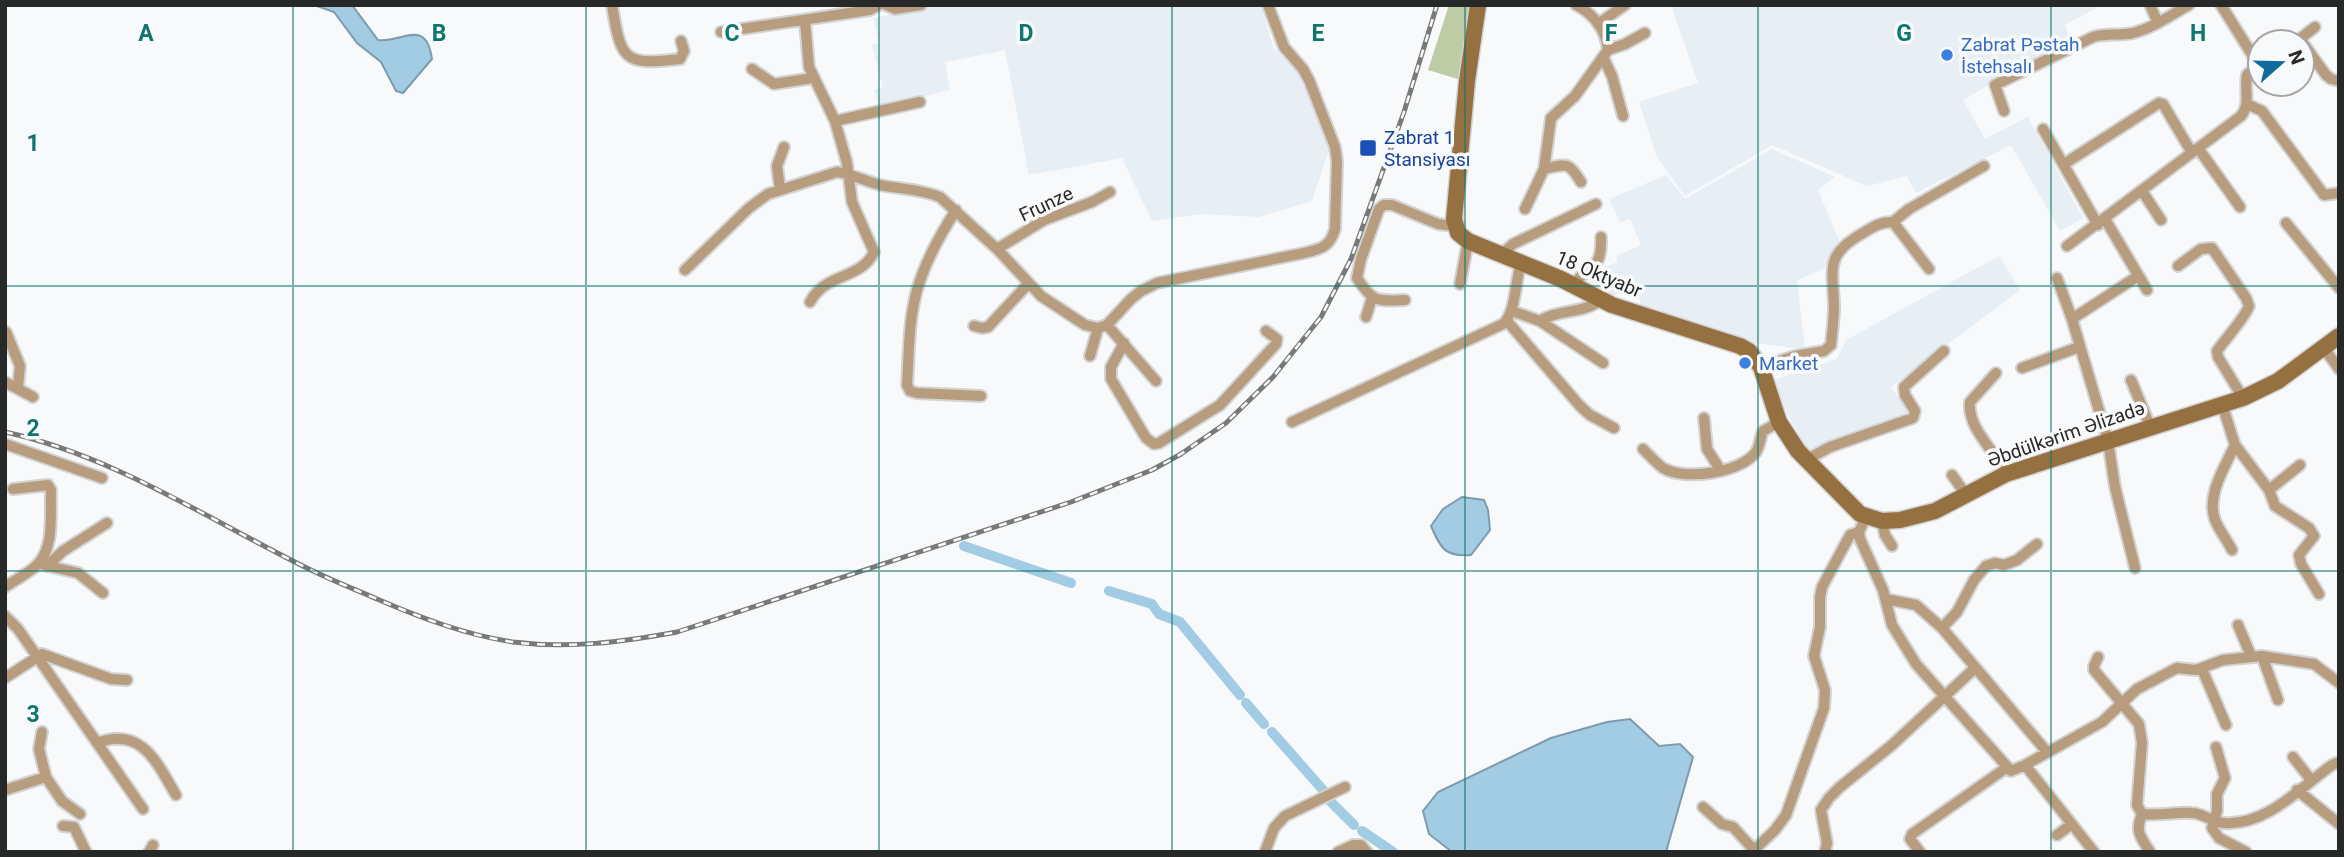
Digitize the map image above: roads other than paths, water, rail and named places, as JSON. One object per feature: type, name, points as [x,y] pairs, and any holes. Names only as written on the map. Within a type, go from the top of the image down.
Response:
[{"type":"street","points":[[612,5],[621,47],[633,60],[645,63],[680,60],[684,51],[681,41]]},
{"type":"street","points":[[721,32],[870,10],[879,5]]},
{"type":"street","points":[[886,5],[895,9],[921,5]]},
{"type":"street","points":[[1090,356],[1102,327],[1148,287],[1318,250],[1332,239],[1336,218],[1335,147],[1309,80],[1278,36],[1268,5]]},
{"type":"street","points":[[1405,300],[1378,301],[1372,298],[1357,278],[1357,271],[1381,206],[1392,205],[1438,224],[1456,226],[1454,219],[1467,81],[1478,5]]},
{"type":"street","points":[[1576,5],[1589,13],[1604,34],[1605,53],[1623,116]]},
{"type":"street","points":[[1598,24],[1625,5]]},
{"type":"street","points":[[2150,5],[2158,23]]},
{"type":"street","points":[[2004,111],[1995,85],[2093,37],[2133,33],[2158,23],[2189,5]]},
{"type":"street","points":[[2221,5],[2246,44]]},
{"type":"street","points":[[805,21],[809,66],[835,121],[849,173],[852,202],[874,252],[858,269],[822,285],[810,302]]},
{"type":"street","points":[[1525,209],[1544,169],[1551,118],[1575,96],[1605,53],[1644,33]]},
{"type":"street","points":[[2316,63],[2331,79],[2339,81]]},
{"type":"street","points":[[752,69],[774,84],[813,78]]},
{"type":"street","points":[[2067,246],[2241,116],[2246,111],[2247,98]]},
{"type":"street","points":[[835,121],[920,102]]},
{"type":"street","points":[[2064,164],[2159,103],[2163,104],[2195,151],[2240,207]]},
{"type":"street","points":[[2247,104],[2262,111],[2324,195],[2339,193]]},
{"type":"street","points":[[2043,130],[2147,290]]},
{"type":"street","points":[[780,189],[776,173],[784,147]]},
{"type":"street","points":[[1544,169],[1566,164],[1581,182]]},
{"type":"street","points":[[1984,166],[1909,209],[1893,222],[1882,222],[1848,242],[1833,262],[1831,345],[1828,349],[1761,367],[1779,422],[1806,460],[1852,506],[1863,524],[1863,548],[1886,599],[1892,625],[1904,646],[2006,768],[2015,770],[2102,722],[2137,689],[2171,670],[2202,669],[2222,660],[2257,656],[2314,664],[2339,683]]},
{"type":"street","points":[[685,271],[748,208],[780,189],[827,174],[849,173],[880,184],[940,197],[997,249],[1041,296],[1085,325],[1102,327],[1124,343],[1156,381]]},
{"type":"street","points":[[2142,191],[2161,220]]},
{"type":"street","name":"Frunze","points":[[997,249],[1044,219],[1092,202],[1110,192]]},
{"type":"street","points":[[1501,255],[1513,244],[1596,204]]},
{"type":"street","points":[[956,209],[935,245],[914,300],[907,384],[910,391],[917,393],[981,396]]},
{"type":"street","points":[[1893,222],[1929,269]]},
{"type":"street","points":[[2286,223],[2339,288]]},
{"type":"street","name":"18 Oktyabr","points":[[1456,226],[1458,233],[1468,241],[1573,285],[1600,300],[1740,346],[1749,351],[1761,367]]},
{"type":"street","points":[[1573,285],[1596,264],[1601,255],[1601,237]]},
{"type":"street","points":[[1460,284],[1468,241]]},
{"type":"street","points":[[2178,267],[2201,249],[2212,248],[2246,298],[2249,306],[2247,312],[2217,351],[2243,398]]},
{"type":"street","points":[[1521,264],[1510,316],[1580,406],[1590,415],[1614,428]]},
{"type":"street","points":[[2071,319],[2138,276]]},
{"type":"street","points":[[2057,278],[2108,440],[2115,487],[2135,569]]},
{"type":"street","points":[[974,326],[988,327],[1028,284]]},
{"type":"street","points":[[1366,317],[1372,298]]},
{"type":"street","points":[[1540,321],[1600,300]]},
{"type":"street","points":[[1292,422],[1420,364],[1510,316],[1540,321],[1603,363]]},
{"type":"street","points":[[1124,343],[1111,367],[1111,379],[1146,438],[1154,444],[1220,405],[1276,344],[1277,339],[1266,331]]},
{"type":"street","points":[[6,332],[20,366],[18,387]]},
{"type":"street","name":"Əbdülkərim Əlizadə","points":[[1863,524],[1900,520],[1935,511],[2006,474],[2243,398],[2278,381],[2339,336]]},
{"type":"street","points":[[2022,368],[2079,347]]},
{"type":"street","points":[[2324,348],[2339,369]]},
{"type":"street","points":[[1806,460],[1830,447],[1913,418],[1915,411],[1905,395],[1904,387],[1944,351]]},
{"type":"street","points":[[1996,373],[1969,407],[1978,432],[2006,474]]},
{"type":"street","points":[[2131,380],[2150,426]]},
{"type":"street","points":[[5,382],[33,397]]},
{"type":"street","points":[[2222,404],[2235,445],[2269,490],[2275,506],[2309,528],[2314,536],[2299,555],[2301,564],[2319,594]]},
{"type":"street","points":[[1703,418],[1707,449],[1721,471]]},
{"type":"street","points":[[1643,449],[1663,468],[1671,471],[1698,474],[1721,471],[1755,454],[1763,431],[1779,422]]},
{"type":"street","points":[[5,444],[103,478]]},
{"type":"street","points":[[2232,550],[2212,507],[2222,472],[2235,445]]},
{"type":"street","points":[[2269,490],[2300,465]]},
{"type":"street","points":[[1952,475],[1967,496]]},
{"type":"street","points":[[13,489],[42,484],[48,485],[51,490],[50,536],[42,565]]},
{"type":"street","points":[[1882,522],[1885,535],[1892,546]]},
{"type":"street","points":[[5,587],[107,523]]},
{"type":"street","points":[[1703,807],[1722,824],[1733,827],[1753,851],[1782,822],[1802,774],[1826,697],[1814,656],[1819,636],[1822,587],[1850,535],[1863,524]]},
{"type":"street","points":[[1942,628],[1957,612],[1974,580],[1986,566],[1995,563],[2004,565],[2017,560],[2038,544]]},
{"type":"street","points":[[42,565],[78,573],[103,593]]},
{"type":"street","points":[[1886,599],[1916,605],[1942,628],[2047,752]]},
{"type":"street","points":[[5,615],[18,629],[143,809]]},
{"type":"street","points":[[2238,625],[2264,666],[2278,700]]},
{"type":"street","points":[[5,678],[42,654],[98,674],[127,680]]},
{"type":"street","points":[[2098,657],[2094,670],[2133,716],[2141,733],[2137,805],[2142,814]]},
{"type":"street","points":[[1825,852],[1827,843],[1821,810],[1829,797],[1892,745],[1975,668]]},
{"type":"street","points":[[2202,669],[2226,724]]},
{"type":"street","points":[[41,732],[39,749],[46,777],[62,801],[80,814]]},
{"type":"street","points":[[97,743],[110,738],[130,741],[152,754],[176,795]]},
{"type":"street","points":[[2216,747],[2225,778],[2218,790],[2217,811],[2212,828],[2219,838],[2246,852]]},
{"type":"street","points":[[2292,757],[2311,780]]},
{"type":"street","points":[[2142,814],[2191,813],[2228,823],[2249,820],[2274,809],[2339,762]]},
{"type":"street","points":[[2025,765],[2094,852]]},
{"type":"street","points":[[1920,852],[1910,839],[1912,834],[2006,768]]},
{"type":"street","points":[[5,790],[46,777]]},
{"type":"street","points":[[1265,852],[1274,828],[1285,816],[1345,787]]},
{"type":"street","points":[[2297,790],[2339,824]]},
{"type":"street","points":[[2142,814],[2137,826],[2138,832],[2150,852]]},
{"type":"street","points":[[2057,835],[2073,824]]},
{"type":"street","points":[[63,826],[74,827],[86,852]]},
{"type":"street","points":[[1338,852],[1353,845],[1361,845],[1367,852]]},
{"type":"water","points":[[314,5],[352,5],[378,40],[419,35],[429,46],[432,59],[403,93],[396,91],[381,62],[357,43],[334,12]]},
{"type":"water","points":[[1462,497],[1484,500],[1488,510],[1490,530],[1471,555],[1455,555],[1445,550],[1431,526],[1443,509]]},
{"type":"water","points":[[1630,719],[1659,746],[1680,744],[1693,757],[1666,852],[1452,852],[1429,834],[1423,811],[1438,792],[1551,738],[1607,722]]},
{"type":"waterway","points":[[964,546],[1071,583]]},
{"type":"waterway","points":[[1109,591],[1152,604],[1159,614],[1180,622],[1240,695]]},
{"type":"waterway","points":[[1246,703],[1264,724]]},
{"type":"waterway","points":[[1272,732],[1323,790]]},
{"type":"waterway","points":[[1330,801],[1354,825]]},
{"type":"waterway","points":[[1362,831],[1393,852]]},
{"type":"railway","points":[[5,432],[46,443],[123,473],[317,573],[444,625],[495,639],[555,645],[616,641],[677,632],[1071,502],[1152,470],[1226,423],[1273,377],[1321,317],[1351,259],[1404,112],[1437,5]]},
{"type":"place","name":"Zabrat Pəstah İstehsalı","points":[[1947,55]]},
{"type":"place","name":"Zabrat 1 Stansiyası","points":[[1368,148]]},
{"type":"place","name":"Market","points":[[1745,363]]}]
